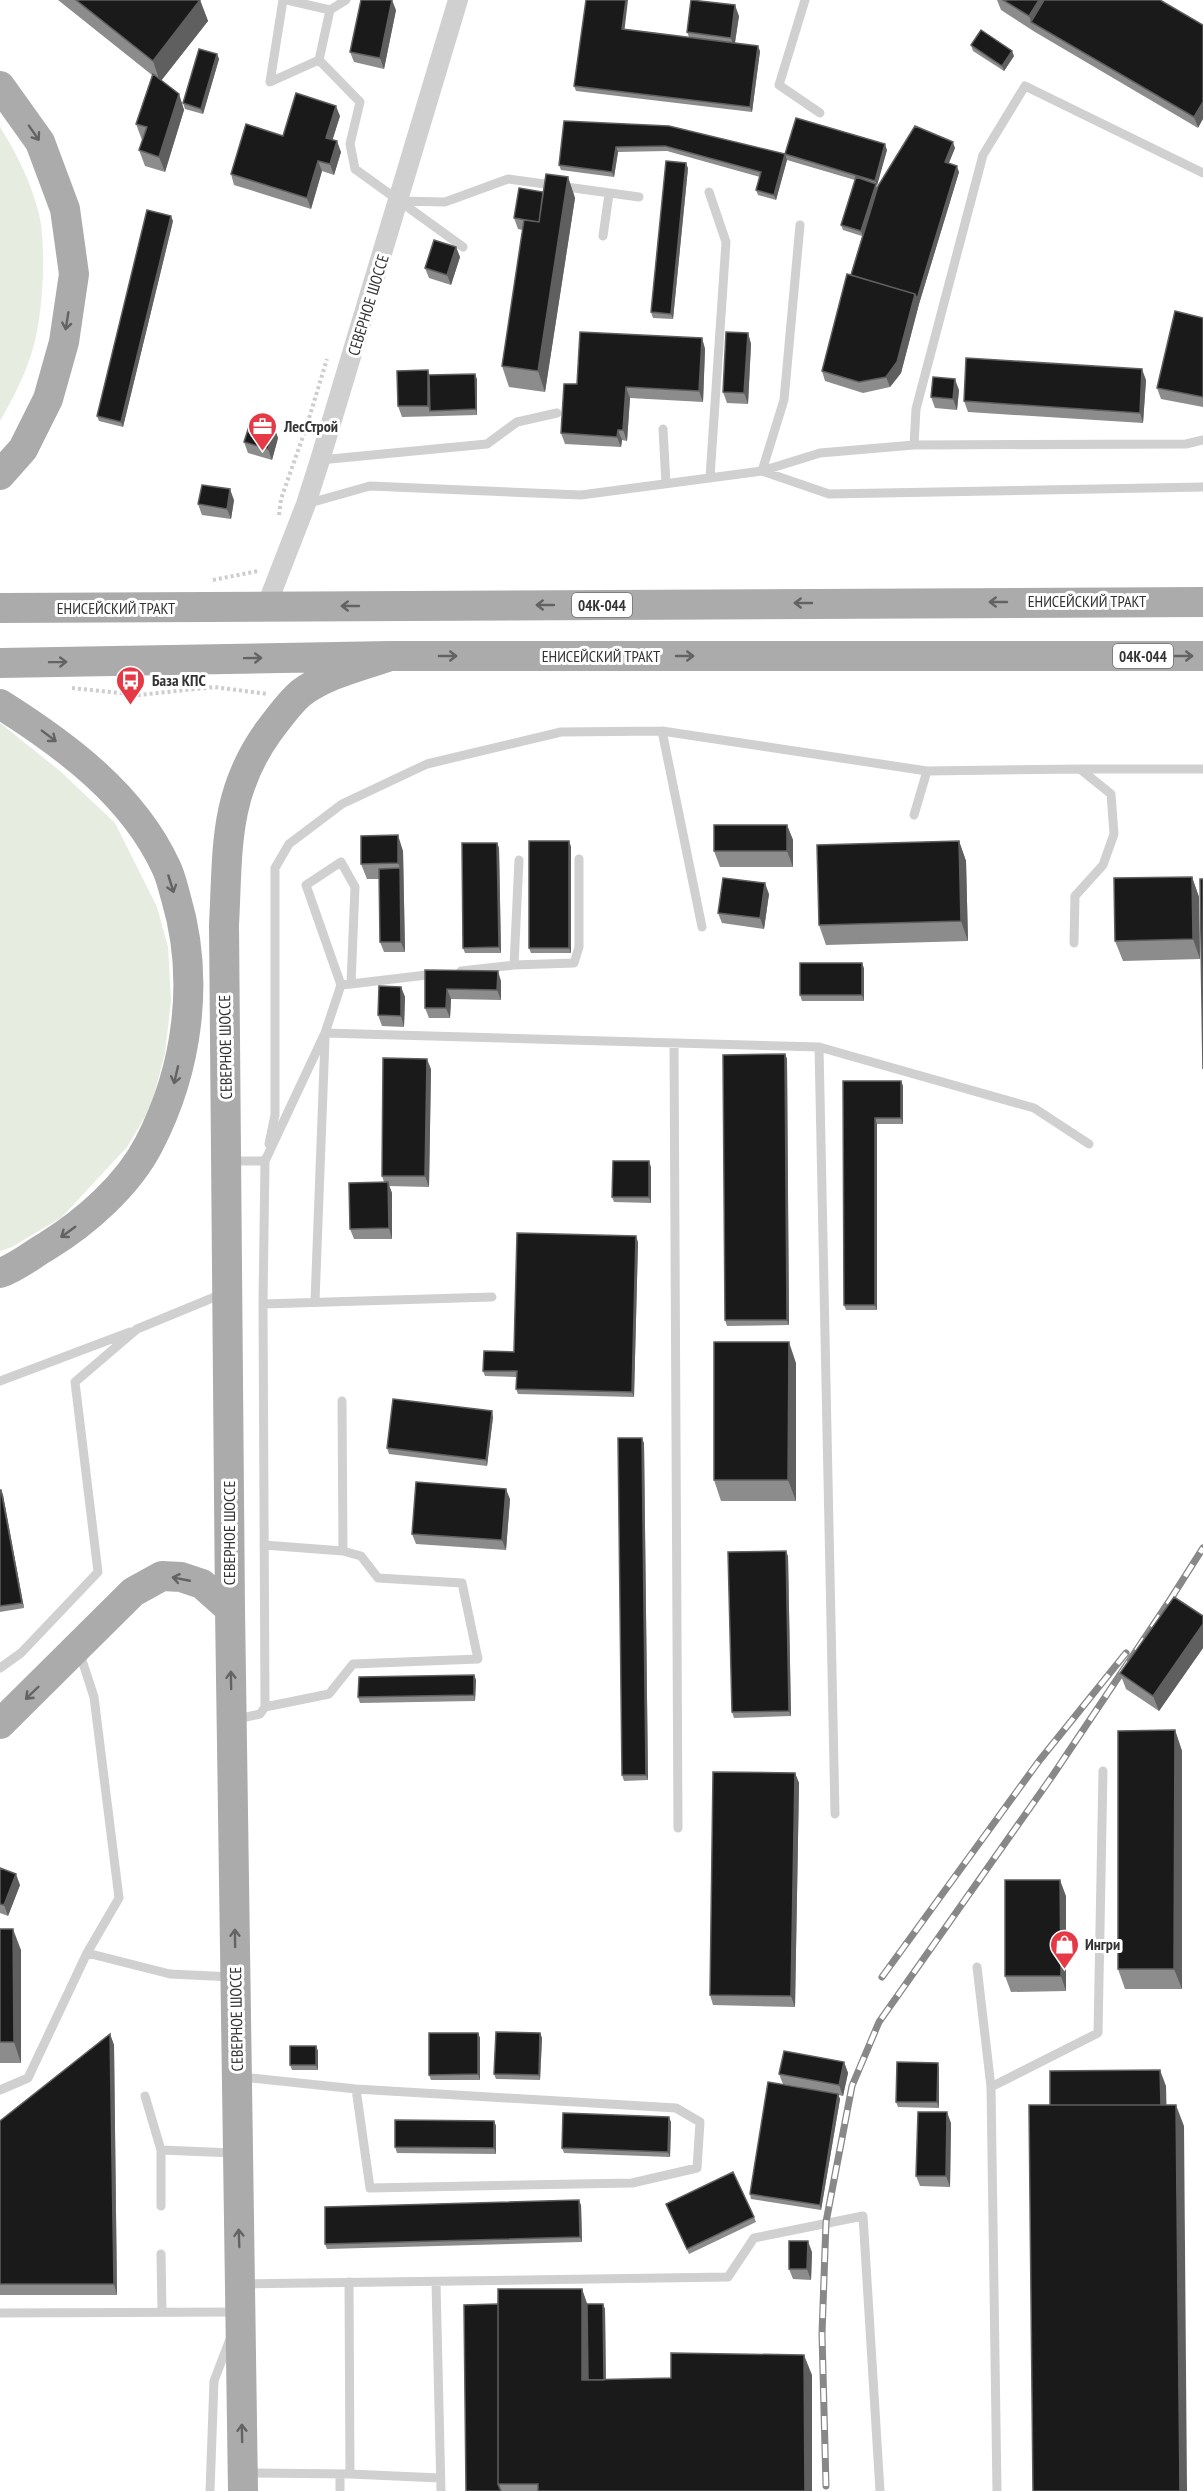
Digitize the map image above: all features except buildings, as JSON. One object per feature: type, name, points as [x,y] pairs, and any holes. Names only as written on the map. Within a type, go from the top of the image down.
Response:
[{"type":"main road","points":[[0,86],[40,142],[65,209],[74,274],[64,342],[48,399],[23,449],[0,475]]},
{"type":"main road","name":"ЕНИСЕЙСКИЙ ТРАКТ","points":[[0,608],[1203,602]]},
{"type":"main road","name":"ЕНИСЕЙСКИЙ ТРАКТ","points":[[0,663],[390,656],[1203,656]]},
{"type":"main road","name":"СЕВЕРНОЕ ШОССЕ","points":[[243,2482],[230,1609],[224,925],[230,822],[240,780],[252,755],[274,724],[302,693],[328,678],[390,656]]},
{"type":"main road","points":[[0,704],[46,733],[87,765],[138,821],[166,868],[182,919],[188,969],[186,1035],[174,1086],[148,1146],[116,1191],[69,1233],[0,1273]]},
{"type":"main road","points":[[0,1724],[133,1592],[162,1576],[181,1577],[202,1584],[230,1609]]},
{"type":"street","name":"СЕВЕРНОЕ ШОССЕ","points":[[266,607],[306,504],[320,460],[458,0]]},
{"type":"lane","points":[[283,0],[270,82],[319,60]]},
{"type":"lane","points":[[288,0],[330,10],[346,0]]},
{"type":"lane","points":[[805,0],[779,85],[820,113]]},
{"type":"lane","points":[[319,60],[330,10]]},
{"type":"lane","points":[[319,60],[360,102],[350,144],[355,169],[463,247]]},
{"type":"lane","points":[[914,445],[916,410],[983,155],[1025,86],[1203,173]]},
{"type":"lane","points":[[399,201],[445,202],[508,179],[639,197]]},
{"type":"lane","points":[[709,192],[726,242],[710,477]]},
{"type":"lane","points":[[603,236],[609,194]]},
{"type":"lane","points":[[762,471],[784,400],[800,225]]},
{"type":"lane","points":[[320,460],[487,444],[517,422],[557,413]]},
{"type":"lane","points":[[663,429],[666,484]]},
{"type":"lane","points":[[306,504],[370,486],[581,495],[762,471],[820,453],[914,445],[1186,444],[1203,440]]},
{"type":"lane","points":[[762,471],[829,494],[1203,487]]},
{"type":"lane","points":[[662,731],[702,927]]},
{"type":"lane","points":[[232,1720],[260,1714],[265,1707],[263,1304],[266,1161],[275,1115],[275,868],[289,844],[342,804],[427,764],[561,732],[662,731],[927,771],[1203,769]]},
{"type":"lane","points":[[1074,943],[1075,896],[1103,865],[1114,834],[1112,794],[1080,769]]},
{"type":"lane","points":[[914,815],[927,771]]},
{"type":"lane","points":[[456,972],[514,965],[574,963],[579,947],[579,859]]},
{"type":"lane","points":[[514,965],[519,860]]},
{"type":"lane","points":[[266,1161],[346,984],[354,887],[341,862],[306,885],[346,984]]},
{"type":"lane","points":[[346,984],[444,973]]},
{"type":"lane","points":[[325,1033],[819,1047],[1034,1108],[1089,1144]]},
{"type":"lane","points":[[315,1301],[325,1033]]},
{"type":"lane","points":[[674,1044],[678,1828]]},
{"type":"lane","points":[[819,1047],[835,1814]]},
{"type":"lane","points":[[226,1161],[266,1161]]},
{"type":"lane","points":[[0,1381],[137,1329],[228,1291]]},
{"type":"lane","points":[[263,1304],[492,1298]]},
{"type":"lane","points":[[0,1668],[21,1653],[98,1572],[75,1382],[137,1329]]},
{"type":"lane","points":[[342,1401],[343,1551]]},
{"type":"lane","points":[[264,1545],[343,1551],[361,1556],[378,1578],[462,1583],[478,1659],[353,1664],[329,1694],[265,1707]]},
{"type":"lane","points":[[0,2090],[28,2078],[87,1953],[119,1898],[94,1697],[78,1649]]},
{"type":"lane","points":[[991,2087],[1098,2033],[1103,1771]]},
{"type":"lane","points":[[87,1953],[170,1974],[235,1977]]},
{"type":"lane","points":[[976,1966],[991,2087],[997,2491]]},
{"type":"lane","points":[[237,2077],[356,2089],[676,2108],[700,2122],[697,2168],[632,2183],[370,2188],[356,2089]]},
{"type":"lane","points":[[145,2096],[161,2150],[161,2206]]},
{"type":"lane","points":[[161,2150],[237,2153]]},
{"type":"lane","points":[[0,2313],[162,2312],[349,2282],[436,2283],[728,2277],[754,2238],[863,2216],[880,2491]]},
{"type":"lane","points":[[161,2254],[162,2312]]},
{"type":"lane","points":[[340,2491],[345,2474],[349,2282]]},
{"type":"lane","points":[[436,2283],[441,2491]]},
{"type":"lane","points":[[210,2491],[214,2381],[241,2298]]},
{"type":"lane","points":[[243,2482],[345,2474],[440,2478]]},
{"type":"path","points":[[278,521],[281,499],[330,349]]},
{"type":"path","points":[[201,582],[257,573],[263,563]]},
{"type":"path","points":[[67,687],[100,693],[139,695],[214,687],[279,696]]},
{"type":"shaded area","points":[[0,127],[23,169],[36,202],[43,246],[43,265],[41,304],[35,340],[21,380],[0,421]]},
{"type":"shaded area","points":[[0,723],[60,771],[115,823],[157,907],[168,947],[171,1001],[165,1053],[151,1107],[127,1147],[62,1217],[12,1247],[0,1251]]},
{"type":"railway","points":[[1170,1600],[1203,1548]]},
{"type":"railway","points":[[826,2486],[822,2334],[826,2222],[852,2086],[879,2022],[1053,1775],[1174,1594]]},
{"type":"railway","points":[[882,1977],[1039,1761],[1126,1653]]},
{"type":"place","name":"ЛесСтрой","points":[[263,452]]},
{"type":"place","name":"База КПС","points":[[131,706]]},
{"type":"place","name":"Ингри","points":[[1064,1970]]}]
